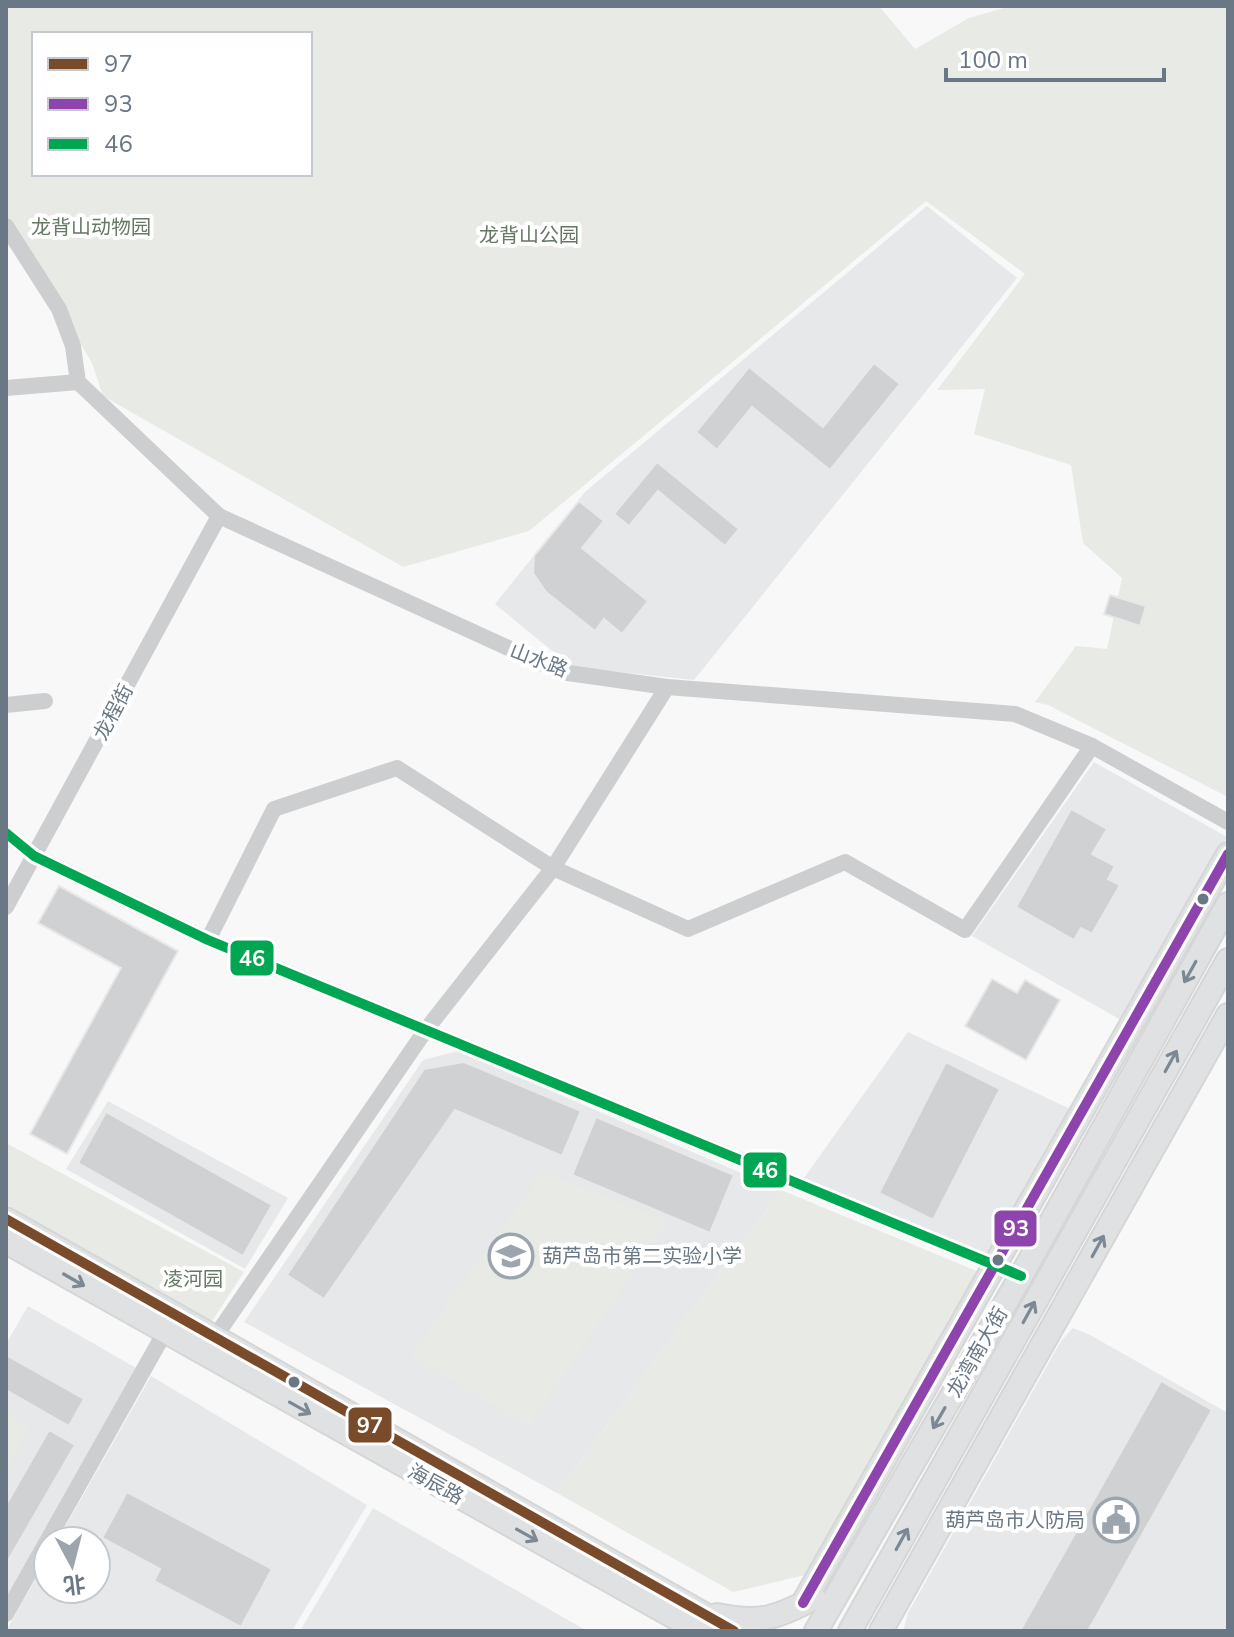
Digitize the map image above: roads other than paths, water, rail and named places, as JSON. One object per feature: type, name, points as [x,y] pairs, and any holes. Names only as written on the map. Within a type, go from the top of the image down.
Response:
[{"type":"main road","points":[[803,1603],[1228,854]]},
{"type":"main road","name":"龙湾南大街","points":[[816,1631],[1021,1276],[1228,904]]},
{"type":"main road","name":"龙湾南大街","points":[[850,1631],[1228,960]]},
{"type":"main road","points":[[879,1631],[1228,1015]]},
{"type":"main road","points":[[1154,1091],[1177,1105]]},
{"type":"main road","points":[[1034,1197],[1058,1210]]},
{"type":"main road","name":"海辰路","points":[[6,1219],[215,1337],[693,1624]]},
{"type":"main road","name":"海辰路","points":[[6,1242],[693,1624],[734,1631]]},
{"type":"main road","points":[[945,1463],[969,1476]]},
{"type":"main road","points":[[693,1624],[745,1621],[783,1614],[821,1594],[863,1550]]},
{"type":"main road","points":[[873,1589],[879,1631]]},
{"type":"street","points":[[6,226],[59,309],[73,346],[78,382],[6,388]]},
{"type":"street","name":"山水路","points":[[78,382],[219,516],[561,672],[667,687],[1015,714],[1092,746],[1228,822]]},
{"type":"street","name":"龙程街","points":[[6,907],[219,516]]},
{"type":"street","points":[[215,1337],[425,1031],[553,868],[667,687]]},
{"type":"street","points":[[6,705],[45,701]]},
{"type":"street","points":[[208,940],[274,809],[397,768],[553,868],[688,929],[845,862],[965,930],[1092,746]]},
{"type":"street","points":[[6,833],[34,856],[208,940],[1021,1276]]},
{"type":"street","points":[[6,1614],[165,1332]]},
{"type":"place","name":"葫芦岛市第二实验小学","points":[[511,1256]]},
{"type":"place","name":"葫芦岛市人防局","points":[[1116,1520]]},
{"type":"park label","name":"龙背山动物园","points":[[91,227]]},
{"type":"park label","name":"龙背山公园","points":[[529,235]]},
{"type":"park label","name":"凌河园","points":[[193,1279]]}]
